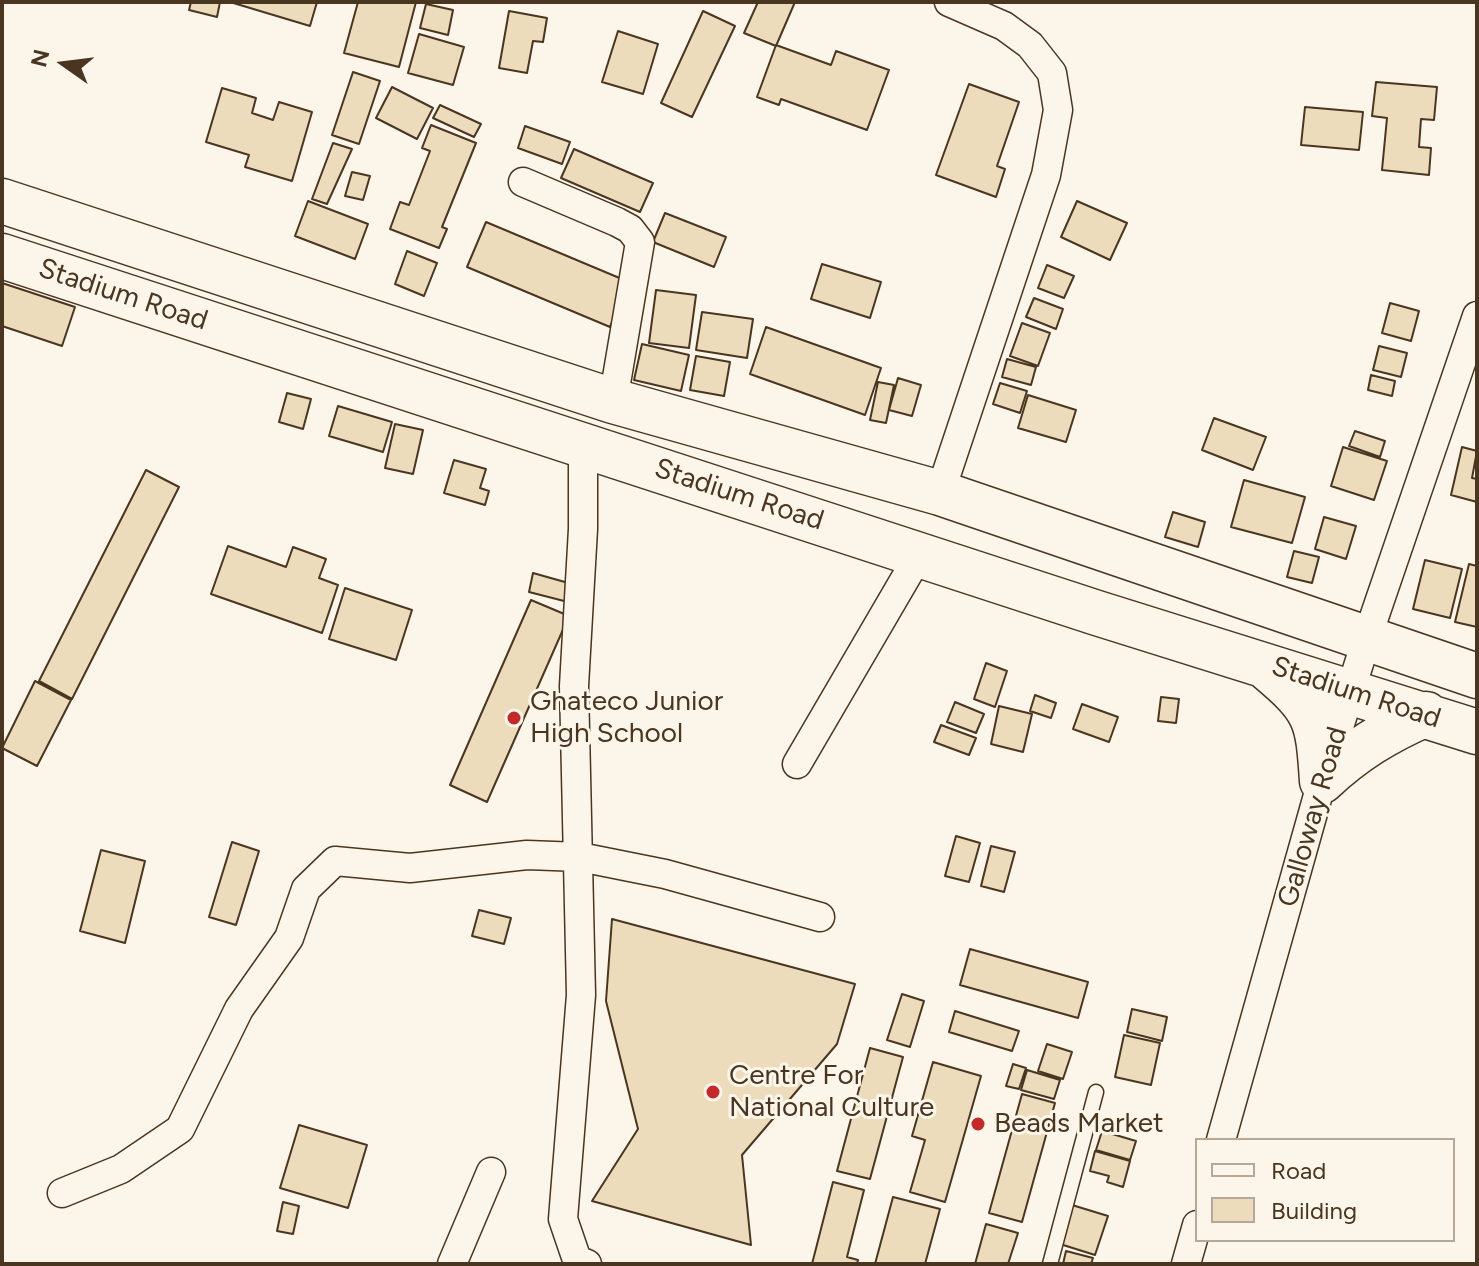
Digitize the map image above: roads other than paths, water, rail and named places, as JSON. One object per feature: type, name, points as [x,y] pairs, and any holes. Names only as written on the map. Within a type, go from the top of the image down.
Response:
[{"type":"main road","name":"Stadium Road","points":[[2,201],[613,401],[940,493],[1477,676]]},
{"type":"main road","name":"Stadium Road","points":[[2,256],[919,555],[1477,732]]},
{"type":"main road","points":[[398,383],[414,334]]},
{"type":"main road","points":[[1257,660],[1308,707],[1319,740],[1322,781]]},
{"type":"main road","points":[[1322,781],[1352,752],[1384,732],[1426,714]]},
{"type":"street","points":[[940,493],[1046,175],[1058,110],[1052,73],[1030,45],[1004,26],[949,2]]},
{"type":"street","points":[[523,182],[617,222],[630,229],[640,242],[613,401]]},
{"type":"street","name":"Galloway Road","points":[[1222,1138],[1322,781],[1367,638],[1477,316]]},
{"type":"street","points":[[583,444],[583,529],[574,686],[581,995],[563,1219],[577,1260],[587,1264]]},
{"type":"street","points":[[797,764],[919,555]]},
{"type":"street","points":[[62,1193],[121,1169],[180,1129],[239,1009],[289,938],[306,889],[335,861],[410,868],[527,855],[580,857],[665,874],[820,917]]},
{"type":"street","points":[[452,1264],[491,1172]]},
{"type":"street","points":[[1186,1264],[1195,1232]]},
{"type":"lane","points":[[1050,1264],[1096,1092]]},
{"type":"place","name":"Ghateco Junior High School","points":[[514,718]]},
{"type":"place","name":"Centre For National Culture","points":[[713,1092]]},
{"type":"place","name":"Beads Market","points":[[978,1124]]}]
